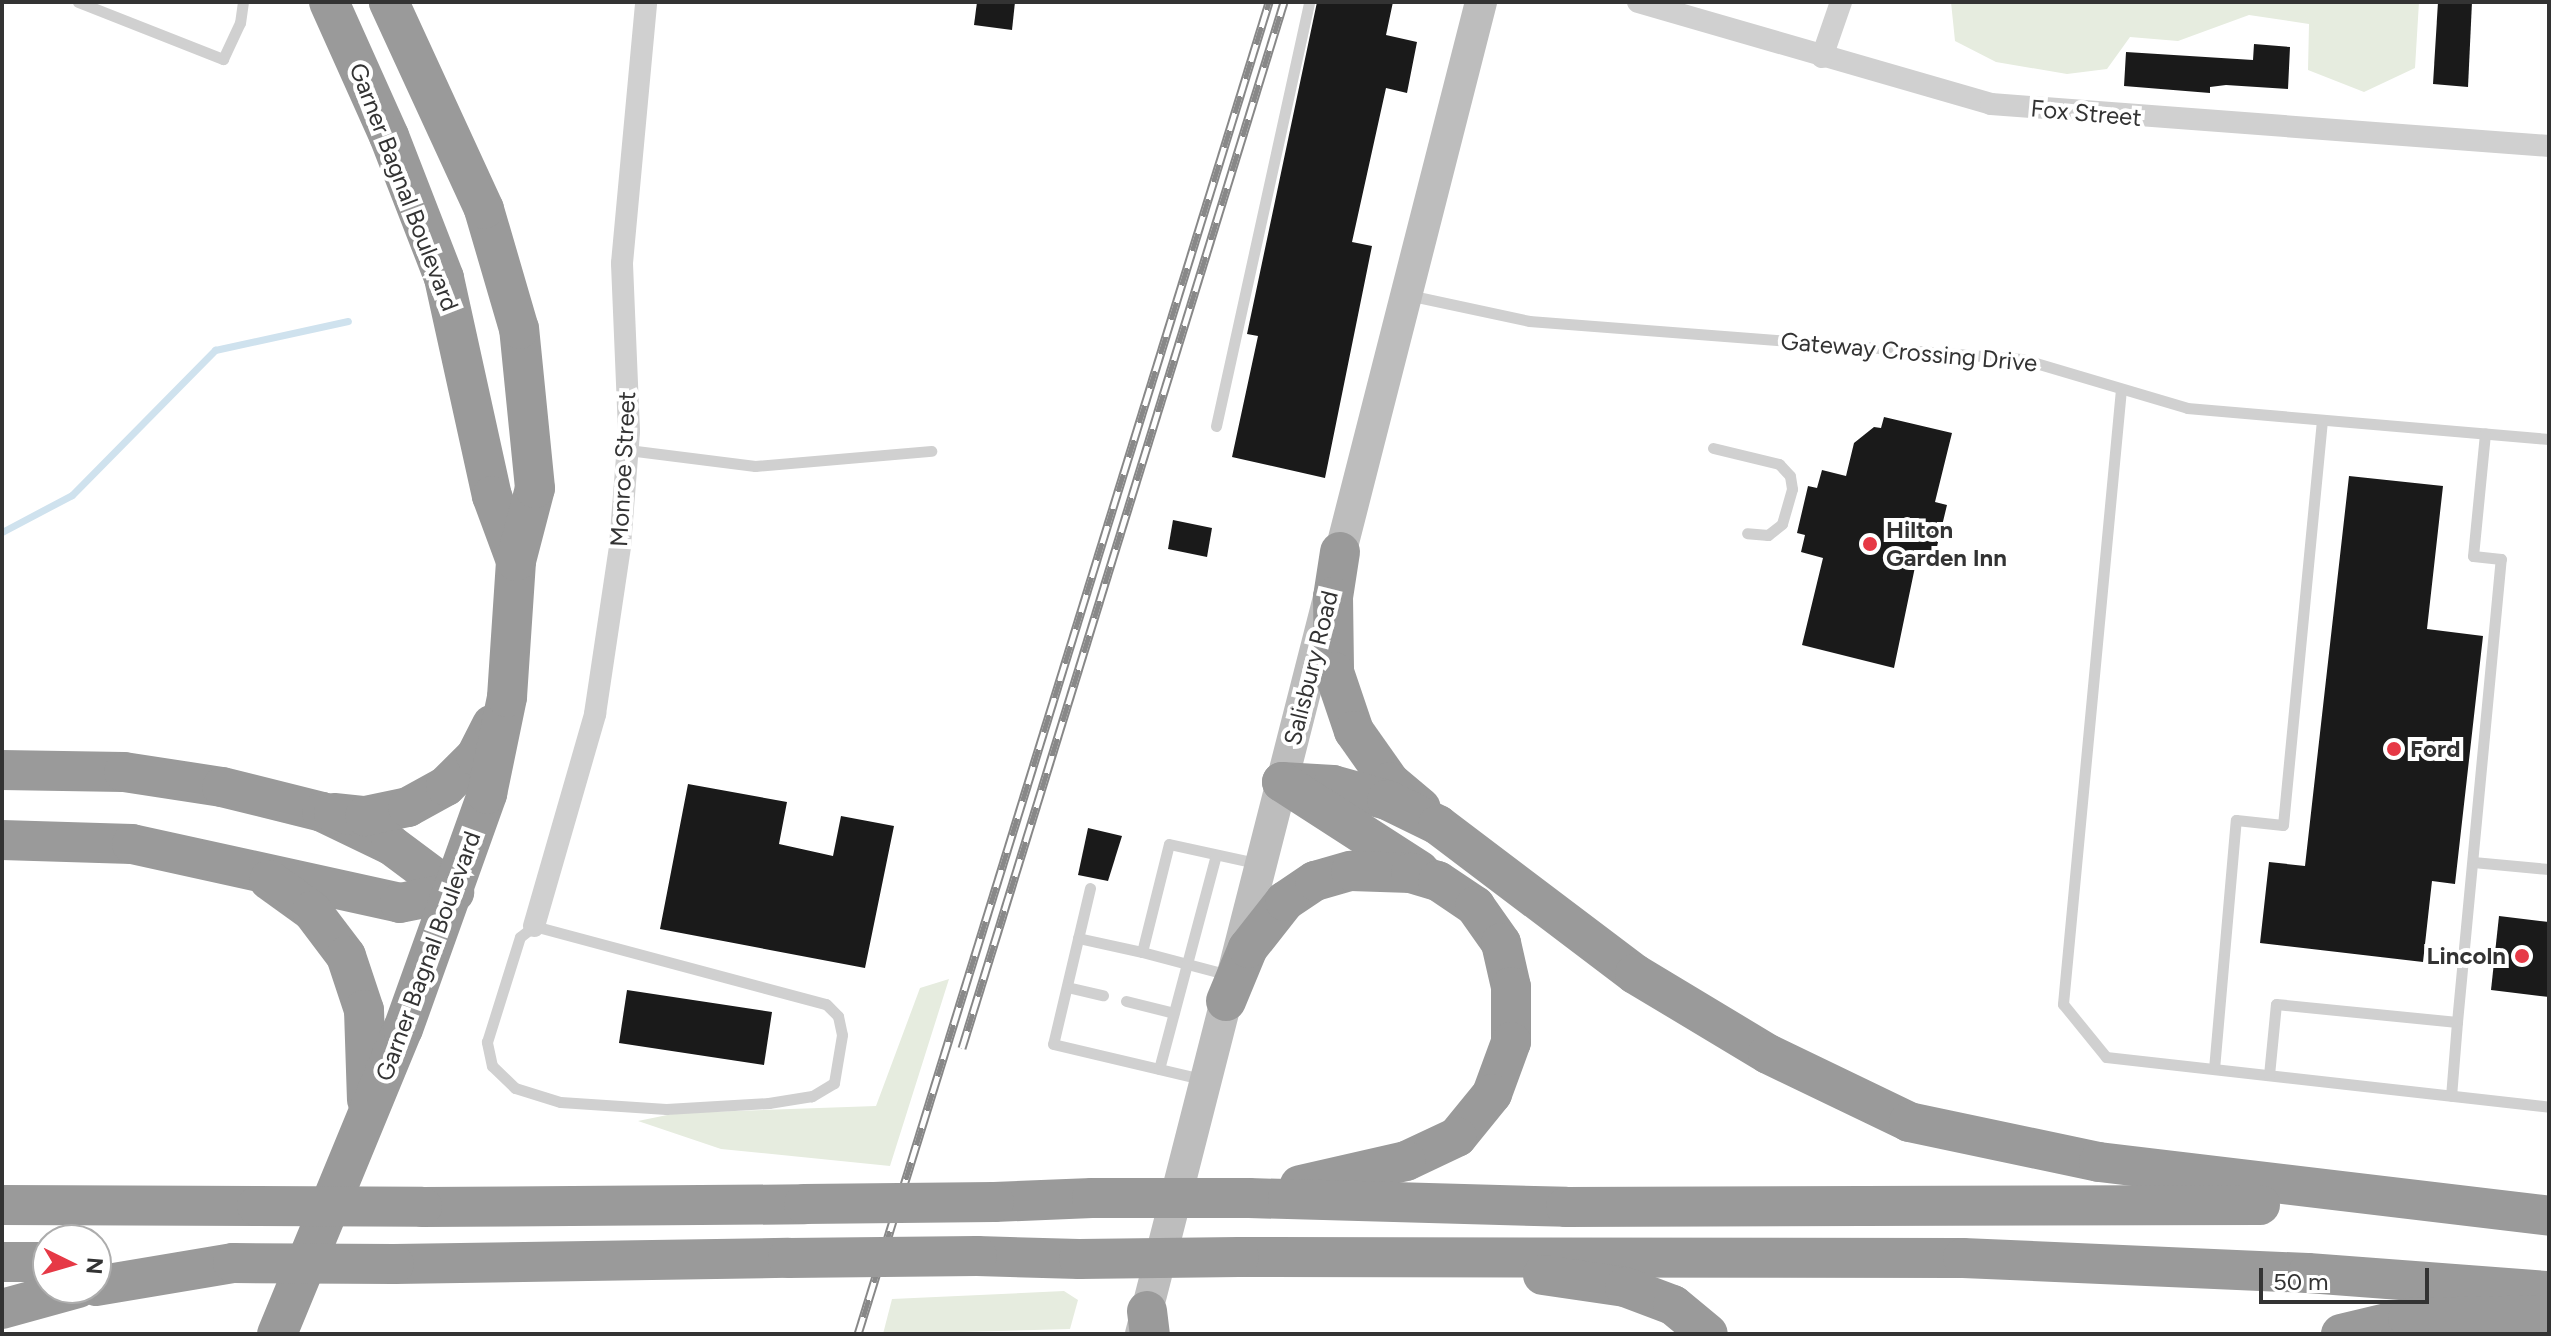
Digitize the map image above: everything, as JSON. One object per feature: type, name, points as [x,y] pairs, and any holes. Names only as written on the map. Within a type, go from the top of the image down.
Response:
[{"type":"highway","name":"Garner Bagnal Boulevard","points":[[329,2],[389,136],[444,278],[492,496],[516,561]]},
{"type":"highway","name":"Garner Bagnal Boulevard","points":[[277,1334],[368,1115],[454,892],[487,794],[507,697],[516,561],[535,488],[519,329],[484,209],[389,2]]},
{"type":"highway","points":[[1340,552],[1333,597],[1334,672],[1354,731],[1390,782],[1508,883],[1635,974],[1768,1054],[1909,1122],[2099,1162],[2549,1216]]},
{"type":"highway","points":[[2,770],[124,772],[222,787],[322,812],[365,816],[408,807],[446,786],[476,756],[507,697]]},
{"type":"highway","points":[[1282,782],[1333,785],[1387,800],[1438,825]]},
{"type":"highway","points":[[1249,1198],[1406,1161],[1457,1137],[1492,1094],[1511,1042],[1511,987],[1501,943],[1475,906],[1323,813],[1282,782]]},
{"type":"highway","points":[[322,812],[391,845],[454,892]]},
{"type":"highway","points":[[2,840],[132,844],[400,903],[454,892]]},
{"type":"highway","points":[[228,865],[270,881],[312,911],[346,956],[364,1010],[368,1115]]},
{"type":"highway","points":[[1229,989],[1248,948],[1285,901],[1315,881],[1363,871],[1411,873],[1438,881]]},
{"type":"highway","points":[[14,1203],[422,1207],[1249,1198],[1566,1207],[2105,1203],[2500,1210]]},
{"type":"highway","points":[[112,1262],[394,1264],[977,1256],[1079,1259],[1320,1256],[1963,1258],[2308,1273],[2549,1291]]},
{"type":"highway","points":[[1320,1256],[1473,1265],[1625,1287],[1673,1305],[1708,1334]]},
{"type":"highway","points":[[2,1262],[32,1262]]},
{"type":"highway","points":[[112,1283],[233,1263]]},
{"type":"highway","points":[[2,1309],[32,1301]]},
{"type":"highway","points":[[2341,1334],[2408,1318],[2549,1315]]},
{"type":"street","name":"Monroe Street","points":[[534,926],[595,714],[620,546],[628,450],[622,263],[646,2]]},
{"type":"street","name":"Salisbury Road","points":[[1146,1326],[1481,2]]},
{"type":"street","name":"Fox Street","points":[[1638,2],[1991,104],[2549,146]]},
{"type":"street","points":[[1822,57],[1841,2]]},
{"type":"lane","points":[[78,2],[223,59],[240,23],[243,2]]},
{"type":"lane","points":[[1216,426],[1309,2]]},
{"type":"lane","name":"Gateway Crossing Drive","points":[[1407,295],[1529,321],[2022,359],[2178,407],[2549,439]]},
{"type":"lane","points":[[2121,389],[2063,1004],[2106,1057],[2549,1107]]},
{"type":"lane","points":[[2214,1069],[2236,820],[2283,825],[2322,421]]},
{"type":"lane","points":[[2451,1096],[2501,559],[2473,556],[2485,434]]},
{"type":"lane","points":[[1713,448],[1771,461],[1790,476],[1791,493],[1782,524],[1768,535],[1747,533]]},
{"type":"lane","points":[[628,450],[755,466],[931,451]]},
{"type":"lane","points":[[1142,952],[1169,844],[1261,864]]},
{"type":"lane","points":[[1159,1069],[1216,855]]},
{"type":"lane","points":[[2473,862],[2549,869]]},
{"type":"lane","points":[[1090,888],[1053,1044],[1206,1081]]},
{"type":"lane","points":[[534,926],[826,1004],[838,1016],[842,1035],[834,1083],[812,1096],[769,1103],[666,1109],[560,1102],[515,1088],[492,1066],[487,1042],[520,937],[534,926]]},
{"type":"lane","points":[[1078,938],[1187,965],[1229,989]]},
{"type":"lane","points":[[1067,987],[1103,995]]},
{"type":"lane","points":[[1126,1001],[1174,1013]]},
{"type":"lane","points":[[2269,1075],[2276,1004],[2457,1022]]},
{"type":"shaded area","points":[[1951,2],[2419,2],[2415,68],[2364,92],[2308,70],[2309,24],[2249,15],[2178,41],[2130,37],[2107,69],[2067,74],[1996,62],[1955,41]]},
{"type":"shaded area","points":[[949,979],[890,1166],[721,1149],[638,1121],[677,1113],[876,1106],[920,988]]},
{"type":"shaded area","points":[[1064,1291],[1078,1300],[1070,1329],[883,1334],[892,1299]]},
{"type":"shaded area","points":[[1583,1332],[1588,1334],[1259,1334]]},
{"type":"building","points":[[977,2],[1015,2],[1012,30],[974,25]]},
{"type":"building","points":[[1317,2],[1393,2],[1386,35],[1417,42],[1407,93],[1386,88],[1352,242],[1372,246],[1325,478],[1232,457],[1258,336],[1247,334]]},
{"type":"building","points":[[2438,2],[2472,2],[2468,87],[2433,84]]},
{"type":"building","points":[[2254,44],[2290,47],[2288,89],[2226,85],[2210,87],[2210,93],[2124,86],[2126,52],[2253,60]]},
{"type":"building","name":"Hilton Garden Inn","points":[[1884,417],[1952,433],[1935,502],[1947,505],[1934,559],[1920,556],[1915,567],[1894,668],[1802,645],[1823,558],[1801,552],[1805,535],[1797,533],[1808,486],[1817,488],[1822,470],[1846,476],[1854,443],[1874,427],[1881,428]]},
{"type":"building","name":"Ford","points":[[2349,476],[2443,486],[2427,629],[2483,636],[2455,884],[2432,881],[2423,962],[2260,943],[2269,862],[2305,866]]},
{"type":"building","points":[[1173,520],[1212,528],[1207,557],[1168,549]]},
{"type":"building","points":[[688,784],[787,802],[779,844],[833,856],[841,816],[894,826],[865,968],[660,929]]},
{"type":"building","points":[[1088,828],[1122,836],[1108,881],[1078,875]]},
{"type":"building","name":"Lincoln","points":[[2499,916],[2549,922],[2549,997],[2491,990]]},
{"type":"building","points":[[627,990],[772,1012],[764,1065],[619,1043]]},
{"type":"waterway","points":[[2,532],[72,495],[215,350],[348,321]]},
{"type":"railway","points":[[858,1334],[1269,2]]},
{"type":"railway","points":[[962,1048],[1284,2]]},
{"type":"place","name":"Hilton Garden Inn","points":[[1870,544]]},
{"type":"place","name":"Ford","points":[[2394,749]]},
{"type":"place","name":"Lincoln","points":[[2522,956]]}]
